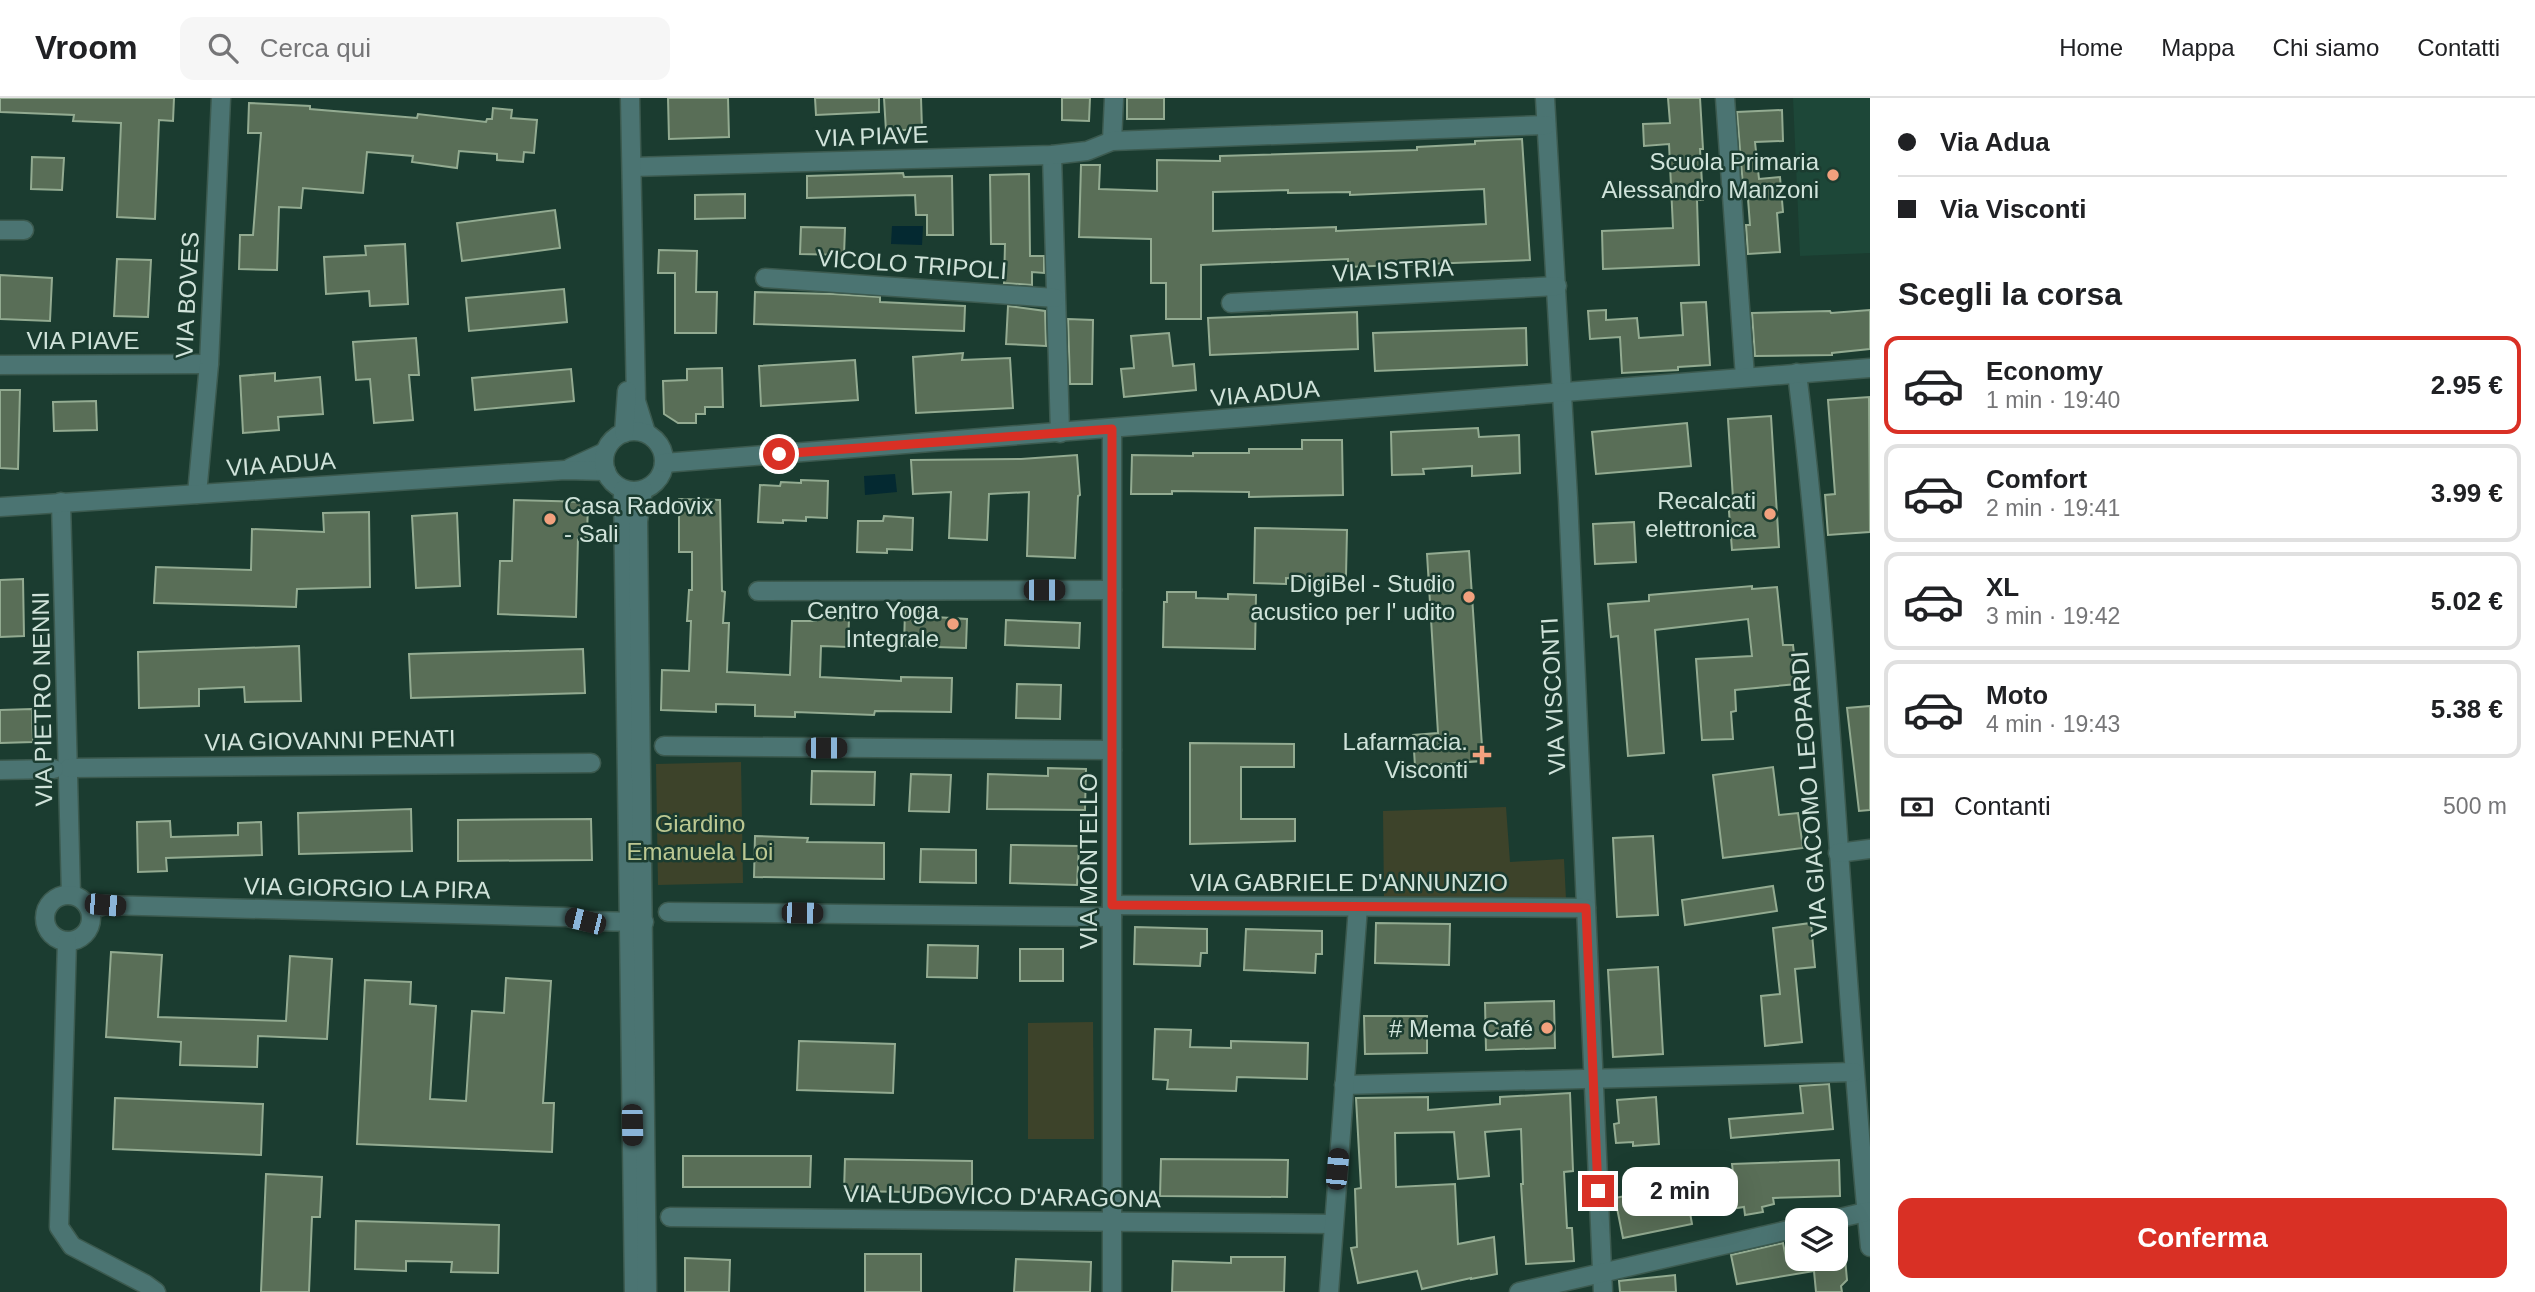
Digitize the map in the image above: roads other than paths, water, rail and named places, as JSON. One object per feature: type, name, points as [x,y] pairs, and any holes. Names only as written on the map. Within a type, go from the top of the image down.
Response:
[{"type":"street","name":"VIA BOVES","points":[[197,494],[209,365],[221,98]]},
{"type":"street","points":[[622,98],[628,401],[624,433]]},
{"type":"street","points":[[631,98],[636,401],[646,433]]},
{"type":"street","points":[[1112,141],[1114,98]]},
{"type":"street","name":"VIA VISCONTI","points":[[1545,98],[1563,394],[1603,1292]]},
{"type":"street","points":[[1725,98],[1745,377]]},
{"type":"street","name":"VIA PIAVE","points":[[632,167],[1052,155],[1087,151],[1112,141],[1546,125]]},
{"type":"street","points":[[1052,155],[1060,433]]},
{"type":"street","points":[[0,230],[24,230]]},
{"type":"street","name":"VICOLO TRIPOLI","points":[[765,278],[1055,298]]},
{"type":"street","name":"VIA ISTRIA","points":[[1231,303],[1557,286]]},
{"type":"street","name":"VIA PIAVE","points":[[0,365],[209,365]]},
{"type":"street","name":"VIA ADUA","points":[[664,463],[1870,368]]},
{"type":"street","name":"VIA GIACOMO LEOPARDI","points":[[1797,373],[1811,480],[1854,1072],[1870,1247]]},
{"type":"street","name":"VIA MONTELLO","points":[[1112,429],[1112,1292]]},
{"type":"street","points":[[624,433],[646,433],[659,444],[664,463],[657,481],[643,490],[623,490],[610,481],[606,471],[605,452],[614,438],[624,433]]},
{"type":"street","name":"VIA ADUA","points":[[565,470],[605,452]]},
{"type":"street","name":"VIA ADUA","points":[[0,507],[565,470],[606,471]]},
{"type":"street","points":[[623,490],[647,1292]]},
{"type":"street","points":[[634,1292],[638,521],[643,490]]},
{"type":"street","name":"VIA PIETRO NENNI","points":[[61,502],[62,768],[71,895]]},
{"type":"street","points":[[758,591],[1112,590]]},
{"type":"street","points":[[664,746],[1112,750]]},
{"type":"street","name":"VIA GIOVANNI PENATI","points":[[0,770],[591,763]]},
{"type":"street","points":[[1838,853],[1870,849]]},
{"type":"street","points":[[71,895],[82,900],[90,910],[89,928],[76,939],[67,941],[51,932],[46,916],[57,898],[71,895]]},
{"type":"street","name":"VIA GIORGIO LA PIRA","points":[[90,910],[105,905],[567,916],[585,921],[637,922]]},
{"type":"street","points":[[1329,1292],[1358,907]]},
{"type":"street","name":"VIA GABRIELE D'ANNUNZIO","points":[[668,912],[1586,908]]},
{"type":"street","points":[[67,941],[59,1227],[72,1246],[156,1292]]},
{"type":"street","points":[[1344,1085],[1854,1072]]},
{"type":"street","points":[[1848,1216],[1868,1211]]},
{"type":"street","name":"VIA LUDOVICO D'ARAGONA","points":[[670,1217],[1333,1224]]},
{"type":"street","points":[[1519,1292],[1785,1230]]},
{"type":"water","points":[[892,226],[923,226],[922,245],[891,244]]},
{"type":"water","points":[[895,474],[897,492],[865,495],[864,476]]},
{"type":"place","name":"Scuola Primaria Alessandro Manzoni","points":[[1833,175]]},
{"type":"place","name":"Recalcati elettronica","points":[[1770,514]]},
{"type":"place","name":"Casa Radovix - Sali","points":[[550,519]]},
{"type":"place","name":"DigiBel - Studio acustico per l' udito","points":[[1469,597]]},
{"type":"place","name":"Centro Yoga Integrale","points":[[953,624]]},
{"type":"place","name":"Lafarmacia. Visconti","points":[[1482,755]]},
{"type":"place","name":"# Mema Café","points":[[1547,1028]]},
{"type":"park label","name":"Giardino Emanuela Loi","points":[[700,837]]}]
